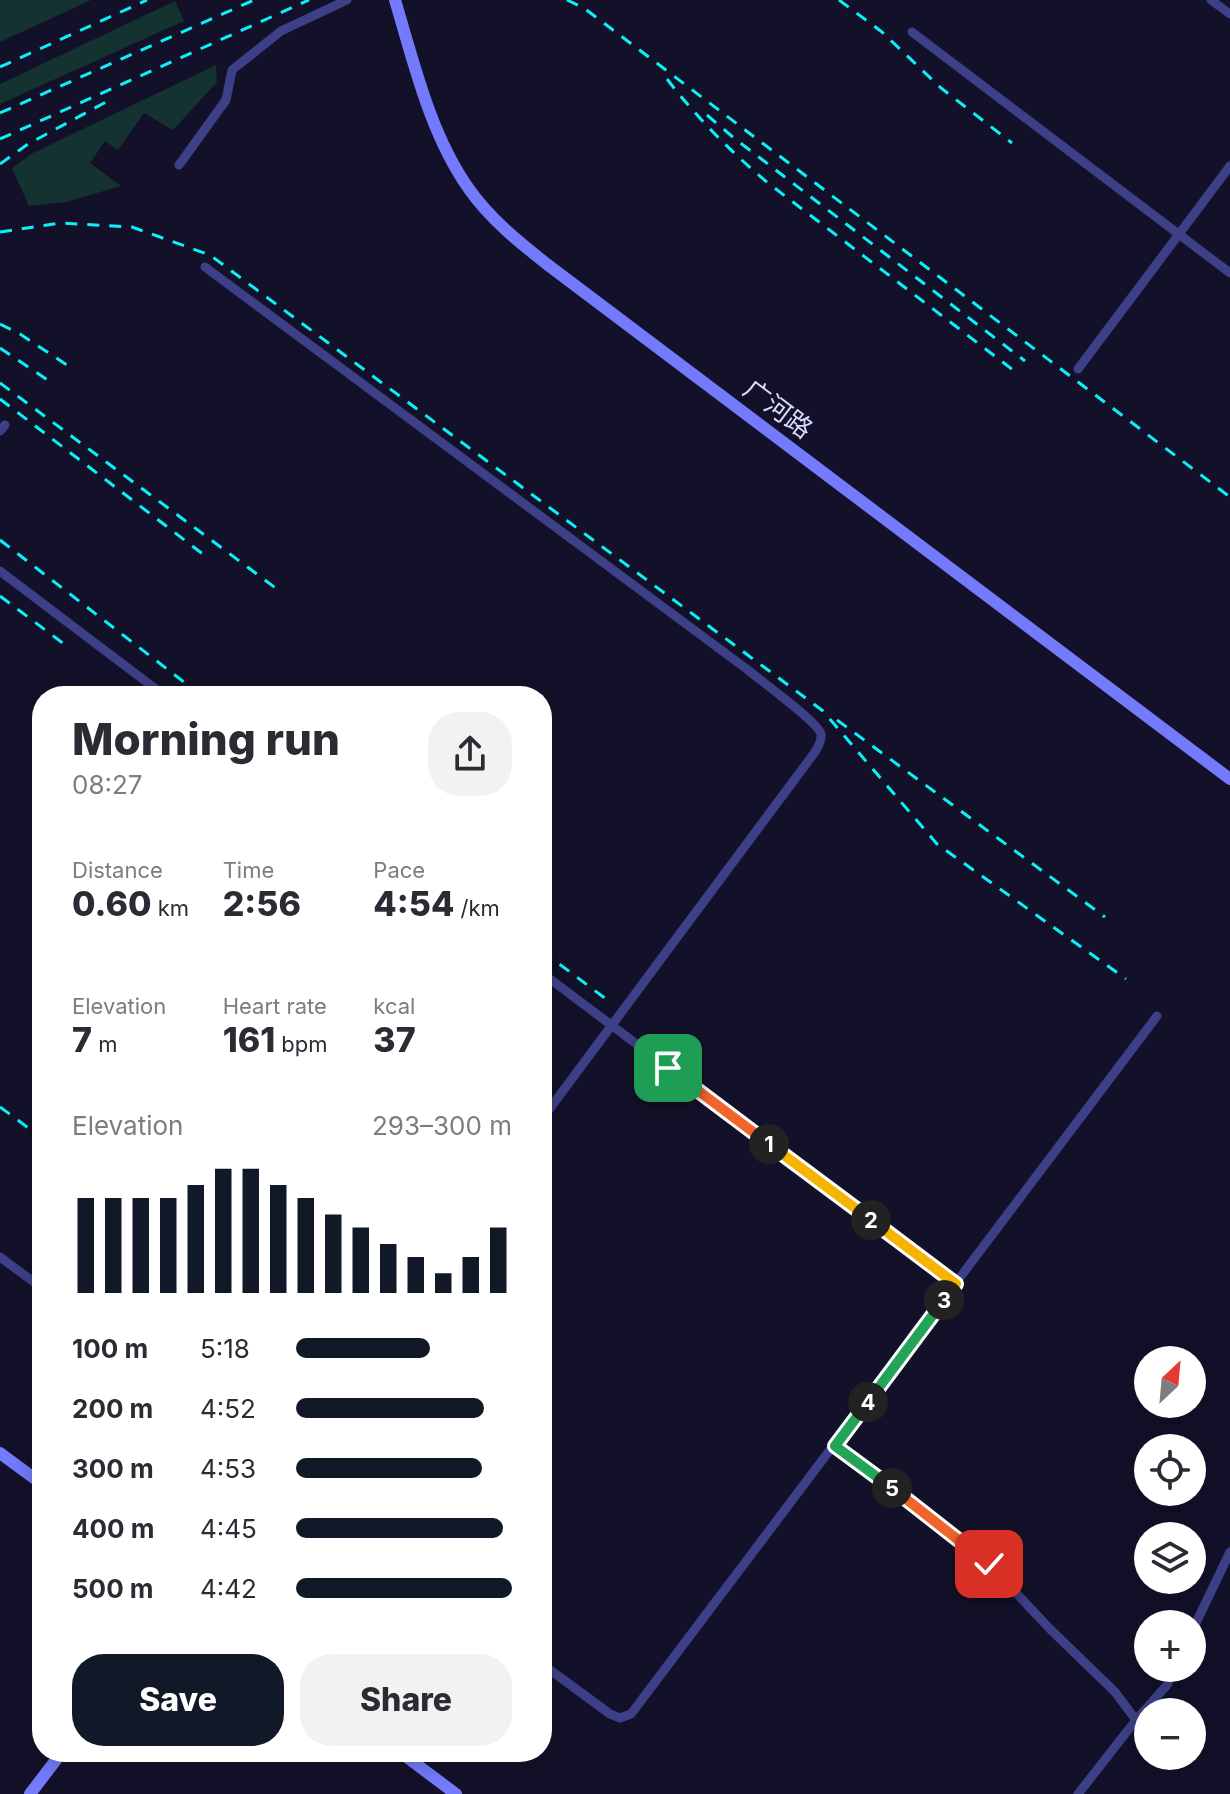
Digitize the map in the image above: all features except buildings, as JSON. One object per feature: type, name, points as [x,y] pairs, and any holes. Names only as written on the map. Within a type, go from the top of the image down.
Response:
[{"type":"street","points":[[179,165],[226,100],[232,70],[281,31],[347,0]]},
{"type":"street","name":"广河路","points":[[395,0],[444,145],[468,188],[497,221],[548,265],[1230,779]]},
{"type":"street","points":[[1211,0],[1230,14]]},
{"type":"street","points":[[912,32],[1230,273]]},
{"type":"street","points":[[1078,369],[1230,166]]},
{"type":"street","points":[[205,267],[748,670],[811,721],[821,733],[815,752],[552,1106]]},
{"type":"street","points":[[0,571],[152,686]]},
{"type":"street","points":[[552,981],[956,1284]]},
{"type":"street","points":[[552,1671],[610,1714],[620,1718],[631,1714],[1157,1016]]},
{"type":"street","points":[[0,1257],[32,1281]]},
{"type":"street","points":[[835,1446],[937,1521],[989,1564],[1115,1692],[1134,1717]]},
{"type":"street","points":[[0,1453],[32,1477]]},
{"type":"street","points":[[1202,1610],[1230,1552]]},
{"type":"street","points":[[1155,1698],[1168,1682]]},
{"type":"street","points":[[1078,1794],[1134,1723]]},
{"type":"street","points":[[30,1794],[54,1762]]},
{"type":"street","points":[[413,1762],[456,1794]]},
{"type":"green space","points":[[0,0],[91,0],[0,42]]},
{"type":"green space","points":[[175,1],[184,21],[0,104],[0,84]]},
{"type":"green space","points":[[216,65],[217,82],[173,130],[144,113],[118,150],[105,141],[90,163],[121,186],[66,202],[29,206],[12,168],[33,153]]},
{"type":"railway","points":[[0,67],[147,0]]},
{"type":"railway","points":[[0,113],[254,0]]},
{"type":"railway","points":[[0,139],[309,0]]},
{"type":"railway","points":[[567,0],[584,8],[1230,497]]},
{"type":"railway","points":[[839,0],[882,32],[941,88],[1012,143]]},
{"type":"railway","points":[[667,79],[715,134],[768,183],[1017,373]]},
{"type":"railway","points":[[0,164],[28,144],[106,102]]},
{"type":"railway","points":[[707,115],[1025,361]]},
{"type":"railway","points":[[0,232],[61,223],[132,227],[210,255],[823,711],[937,844],[1126,979]]},
{"type":"railway","points":[[0,324],[67,365]]},
{"type":"railway","points":[[0,348],[52,383]]},
{"type":"railway","points":[[0,383],[277,589]]},
{"type":"railway","points":[[0,399],[208,558]]},
{"type":"railway","points":[[0,540],[189,686]]},
{"type":"railway","points":[[0,596],[64,644]]},
{"type":"railway","points":[[837,720],[1105,917]]},
{"type":"railway","points":[[552,958],[606,999]]},
{"type":"railway","points":[[0,1107],[32,1131]]},
{"type":"route","points":[[668,1068],[956,1284],[835,1446],[937,1521],[989,1564]]}]
